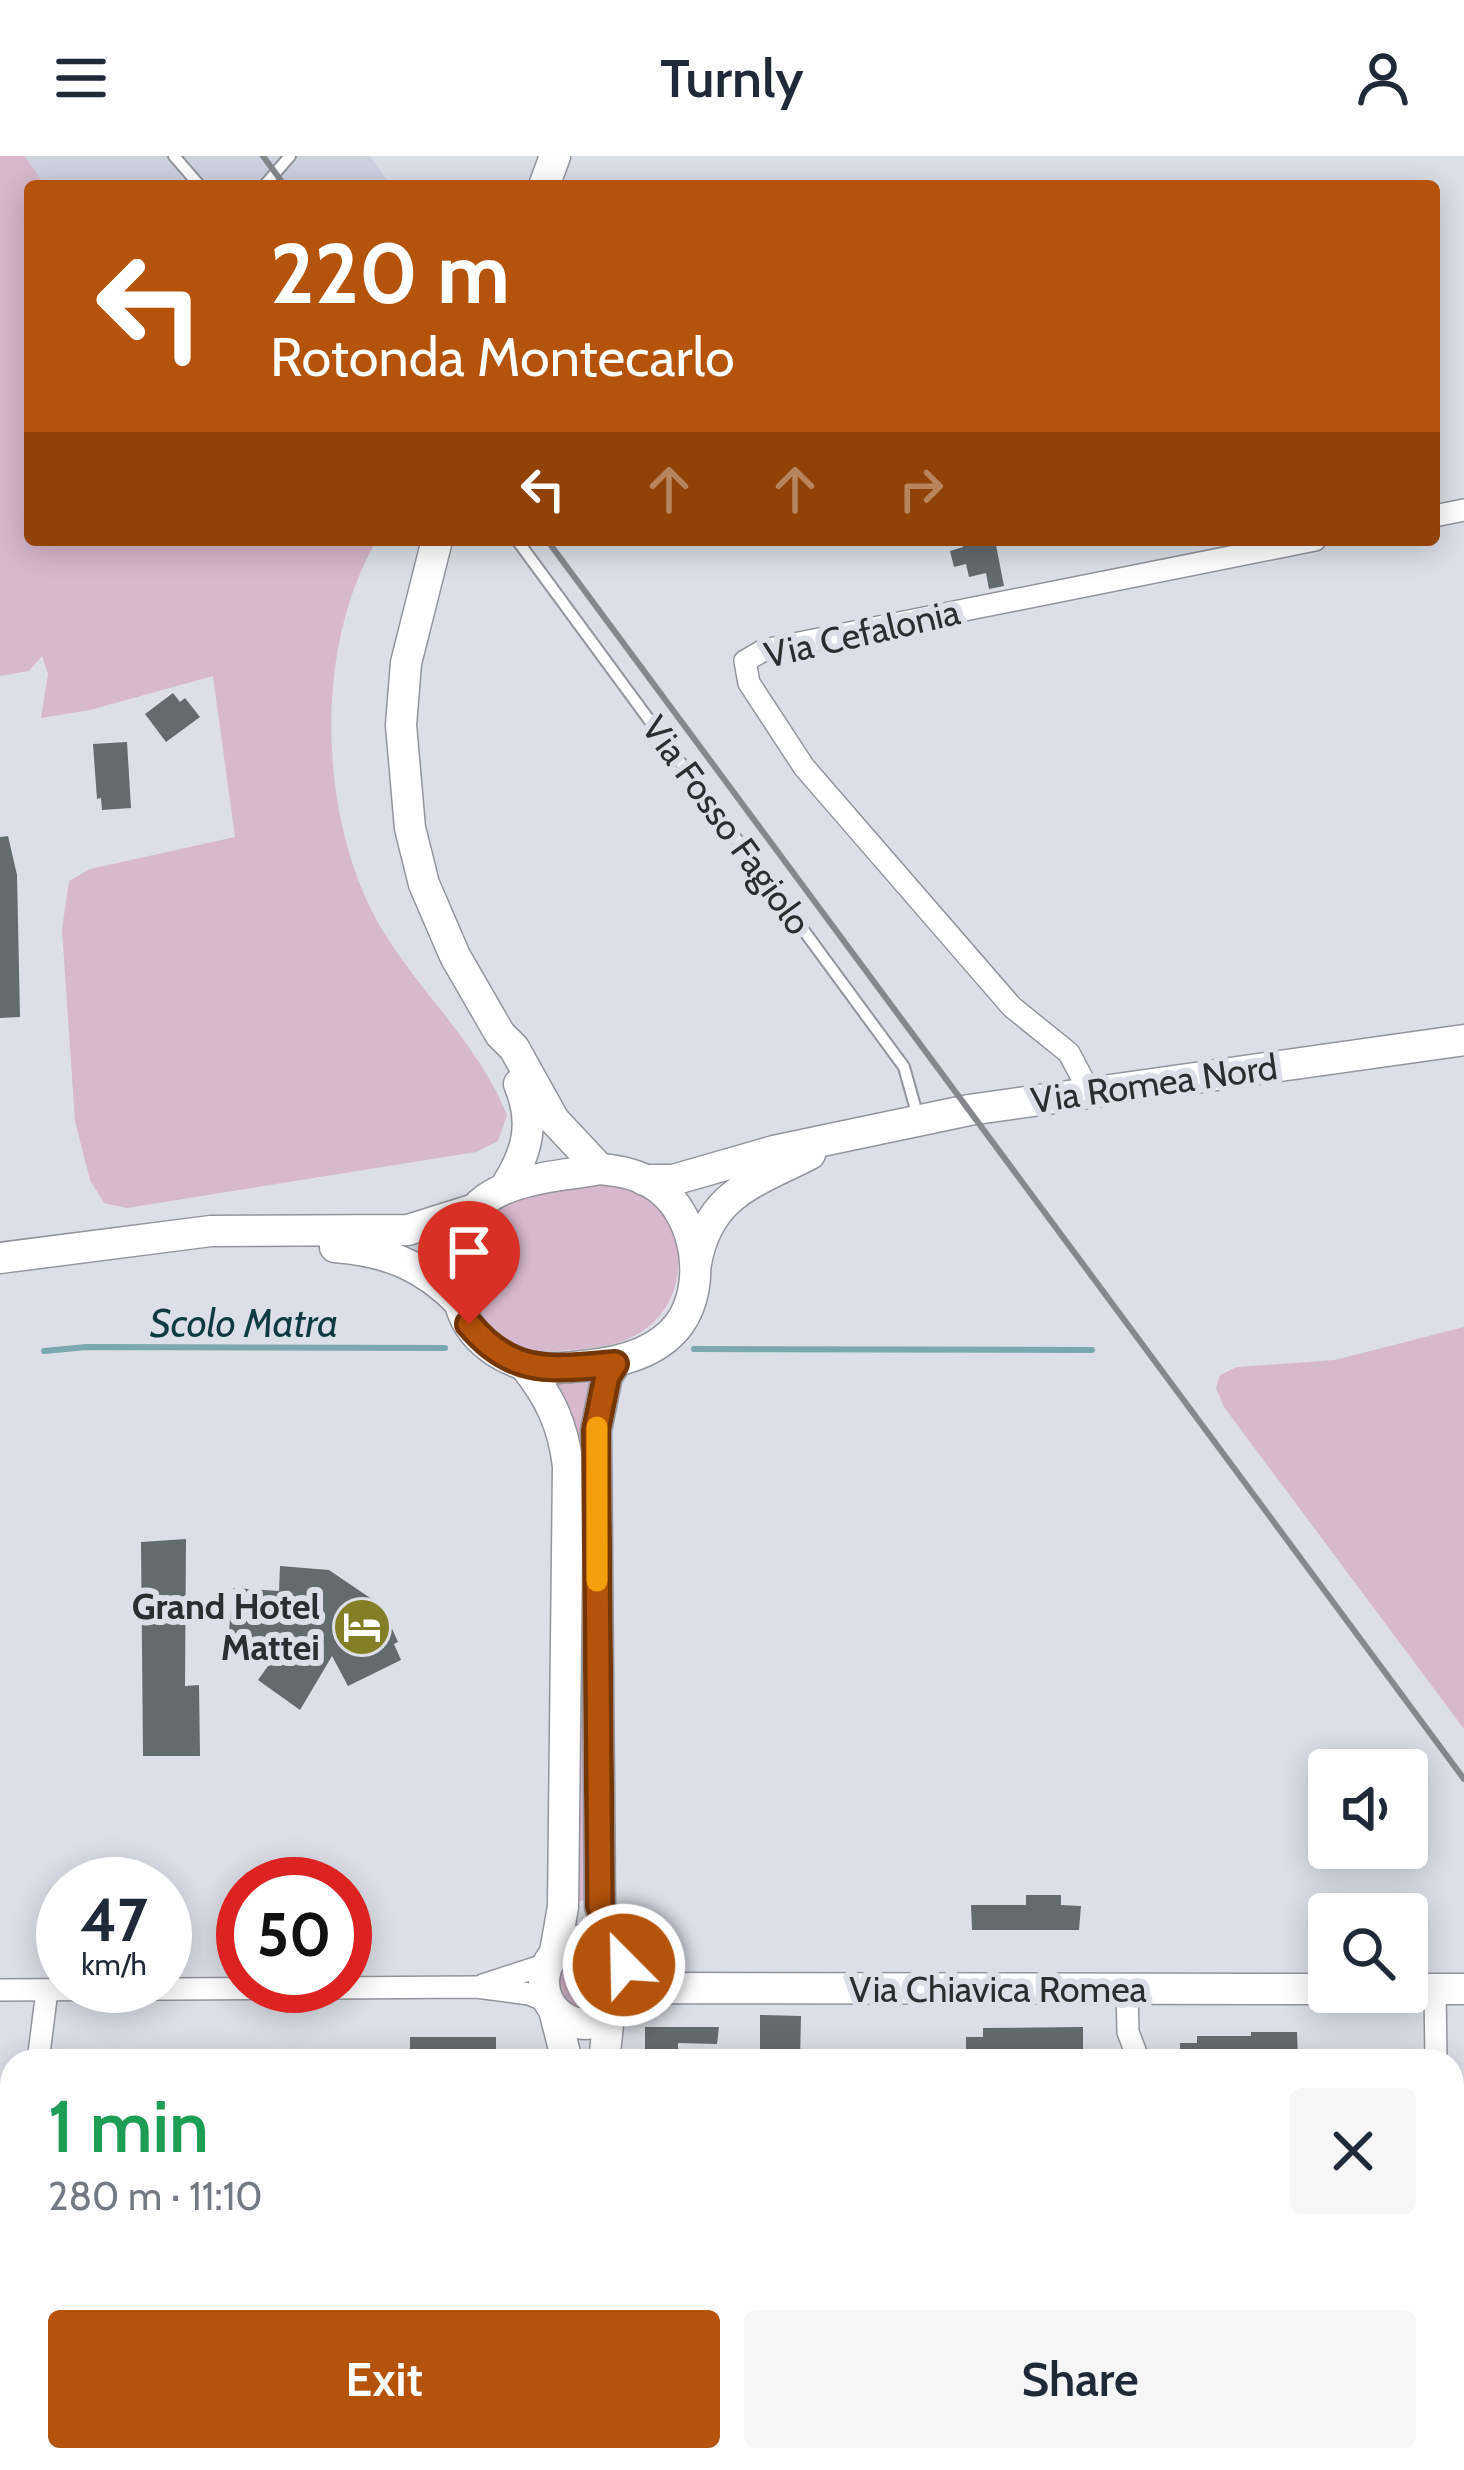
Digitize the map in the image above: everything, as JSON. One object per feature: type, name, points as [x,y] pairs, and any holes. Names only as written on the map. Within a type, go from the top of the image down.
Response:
[{"type":"main road","points":[[0,1258],[211,1231],[408,1230],[472,1210],[506,1186],[519,1166],[530,1130],[530,1111],[500,1034],[455,956],[424,884],[410,828],[401,725],[406,663],[436,546]]},
{"type":"main road","points":[[500,1034],[514,1048],[554,1120],[600,1168]]},
{"type":"main road","name":"Via Romea Nord","points":[[644,1180],[673,1180],[773,1151],[919,1120],[1089,1091],[1464,1040]]},
{"type":"main road","name":"Via Romea Nord","points":[[696,1263],[700,1239],[724,1201],[845,1136]]},
{"type":"main road","points":[[472,1210],[455,1265],[460,1303],[469,1324],[501,1355],[549,1369],[615,1364],[661,1342],[680,1323],[691,1298],[696,1263],[686,1222],[662,1191],[625,1172],[600,1168],[506,1186]]},
{"type":"main road","points":[[259,1233],[402,1259],[436,1278],[460,1303]]},
{"type":"main road","points":[[607,2049],[628,1978],[600,1906],[596,1430],[607,1376],[615,1364]]},
{"type":"main road","points":[[524,1365],[547,1393],[564,1433],[568,1466],[564,1886],[544,1990],[564,2049]]},
{"type":"main road","points":[[551,1958],[575,1941],[587,1940],[598,1941],[621,1960]]},
{"type":"main road","name":"Via Chiavica Romea","points":[[621,1960],[642,1979],[668,1988]]},
{"type":"main road","name":"Via Chiavica Romea","points":[[616,2010],[637,1993],[668,1988],[1308,1989]]},
{"type":"main road","points":[[552,2006],[564,2018],[587,2024],[616,2010]]},
{"type":"street","name":"Via Cefalonia","points":[[1089,1091],[1070,1053],[1012,1006],[804,767],[748,683],[745,661],[764,650],[1285,546]]},
{"type":"street","points":[[476,1988],[551,1958]]},
{"type":"street","points":[[192,1990],[476,1988],[529,1994],[552,2006]]},
{"type":"street","points":[[1127,1988],[1128,2032],[1134,2049]]},
{"type":"street","points":[[1436,1989],[1436,2049]]},
{"type":"street","points":[[0,1990],[36,1991]]},
{"type":"street","points":[[40,2049],[44,2013]]},
{"type":"lane","points":[[174,156],[195,180]]},
{"type":"lane","points":[[269,180],[290,156]]},
{"type":"lane","name":"Via Fosso Fagiolo","points":[[521,546],[904,1067],[919,1120]]},
{"type":"shaded area","points":[[0,156],[24,156],[42,180],[24,180],[24,546],[374,546],[341,634],[333,686],[336,795],[347,847],[388,939],[468,1045],[496,1091],[507,1115],[498,1141],[476,1152],[127,1208],[104,1203],[90,1180],[75,1121],[62,929],[69,881],[90,869],[235,837],[213,676],[90,710],[41,718],[48,674],[42,656],[29,671],[0,676]]},
{"type":"shaded area","points":[[24,156],[370,156],[387,180],[42,180]]},
{"type":"shaded area","points":[[611,1182],[646,1195],[671,1225],[678,1263],[669,1301],[644,1330],[613,1344],[542,1352],[510,1345],[480,1317],[469,1290],[469,1256],[480,1224],[504,1200],[520,1193]]},
{"type":"shaded area","points":[[1464,1327],[1464,1729],[1224,1407],[1216,1388],[1220,1375],[1237,1367],[1335,1360]]},
{"type":"shaded area","points":[[593,1374],[587,1900],[574,1902],[574,1458],[540,1379]]},
{"type":"shaded area","points":[[585,1954],[605,1962],[613,1982],[605,2002],[585,2010],[565,2002],[557,1982],[565,1962]]},
{"type":"building","points":[[996,546],[1004,586],[989,589],[986,573],[969,577],[966,564],[954,567],[950,551]]},
{"type":"building","points":[[173,693],[180,702],[185,698],[200,717],[166,742],[145,714]]},
{"type":"building","points":[[127,742],[131,808],[102,810],[93,744]]},
{"type":"building","points":[[8,836],[17,875],[20,1017],[0,1018],[0,837]]},
{"type":"building","points":[[186,1539],[185,1686],[199,1685],[200,1756],[143,1756],[141,1542]]},
{"type":"building","points":[[280,1566],[329,1570],[382,1606],[401,1660],[348,1686],[332,1656],[300,1710],[258,1680],[286,1641],[228,1641],[233,1588],[279,1591]]},
{"type":"building","points":[[1026,1895],[1061,1895],[1061,1905],[1081,1906],[1079,1930],[972,1930],[971,1905],[1026,1905]]},
{"type":"building","points":[[760,2015],[801,2016],[800,2049],[760,2049]]},
{"type":"building","points":[[645,2027],[719,2027],[717,2044],[678,2043],[678,2049],[645,2049]]},
{"type":"building","points":[[1083,2027],[1083,2049],[966,2049],[966,2037],[983,2037],[983,2028]]},
{"type":"building","points":[[1251,2032],[1297,2032],[1298,2049],[1180,2049],[1180,2043],[1197,2043],[1197,2036],[1251,2036]]},
{"type":"building","points":[[410,2037],[496,2037],[496,2049],[410,2049]]},
{"type":"waterway","name":"Scolo Matra","points":[[44,1351],[87,1347],[445,1348]]},
{"type":"waterway","name":"Scolo Matra","points":[[694,1349],[1092,1350]]},
{"type":"railway","points":[[263,156],[281,180]]},
{"type":"railway","points":[[551,546],[1464,1779]]},
{"type":"slow traffic","points":[[597,1427],[597,1581]]},
{"type":"place","name":"Grand Hotel Mattei","points":[[362,1627]]},
{"type":"route","points":[[469,1324],[501,1355],[524,1365],[549,1369],[615,1364],[607,1376],[596,1430],[600,1906],[624,1965]]}]
